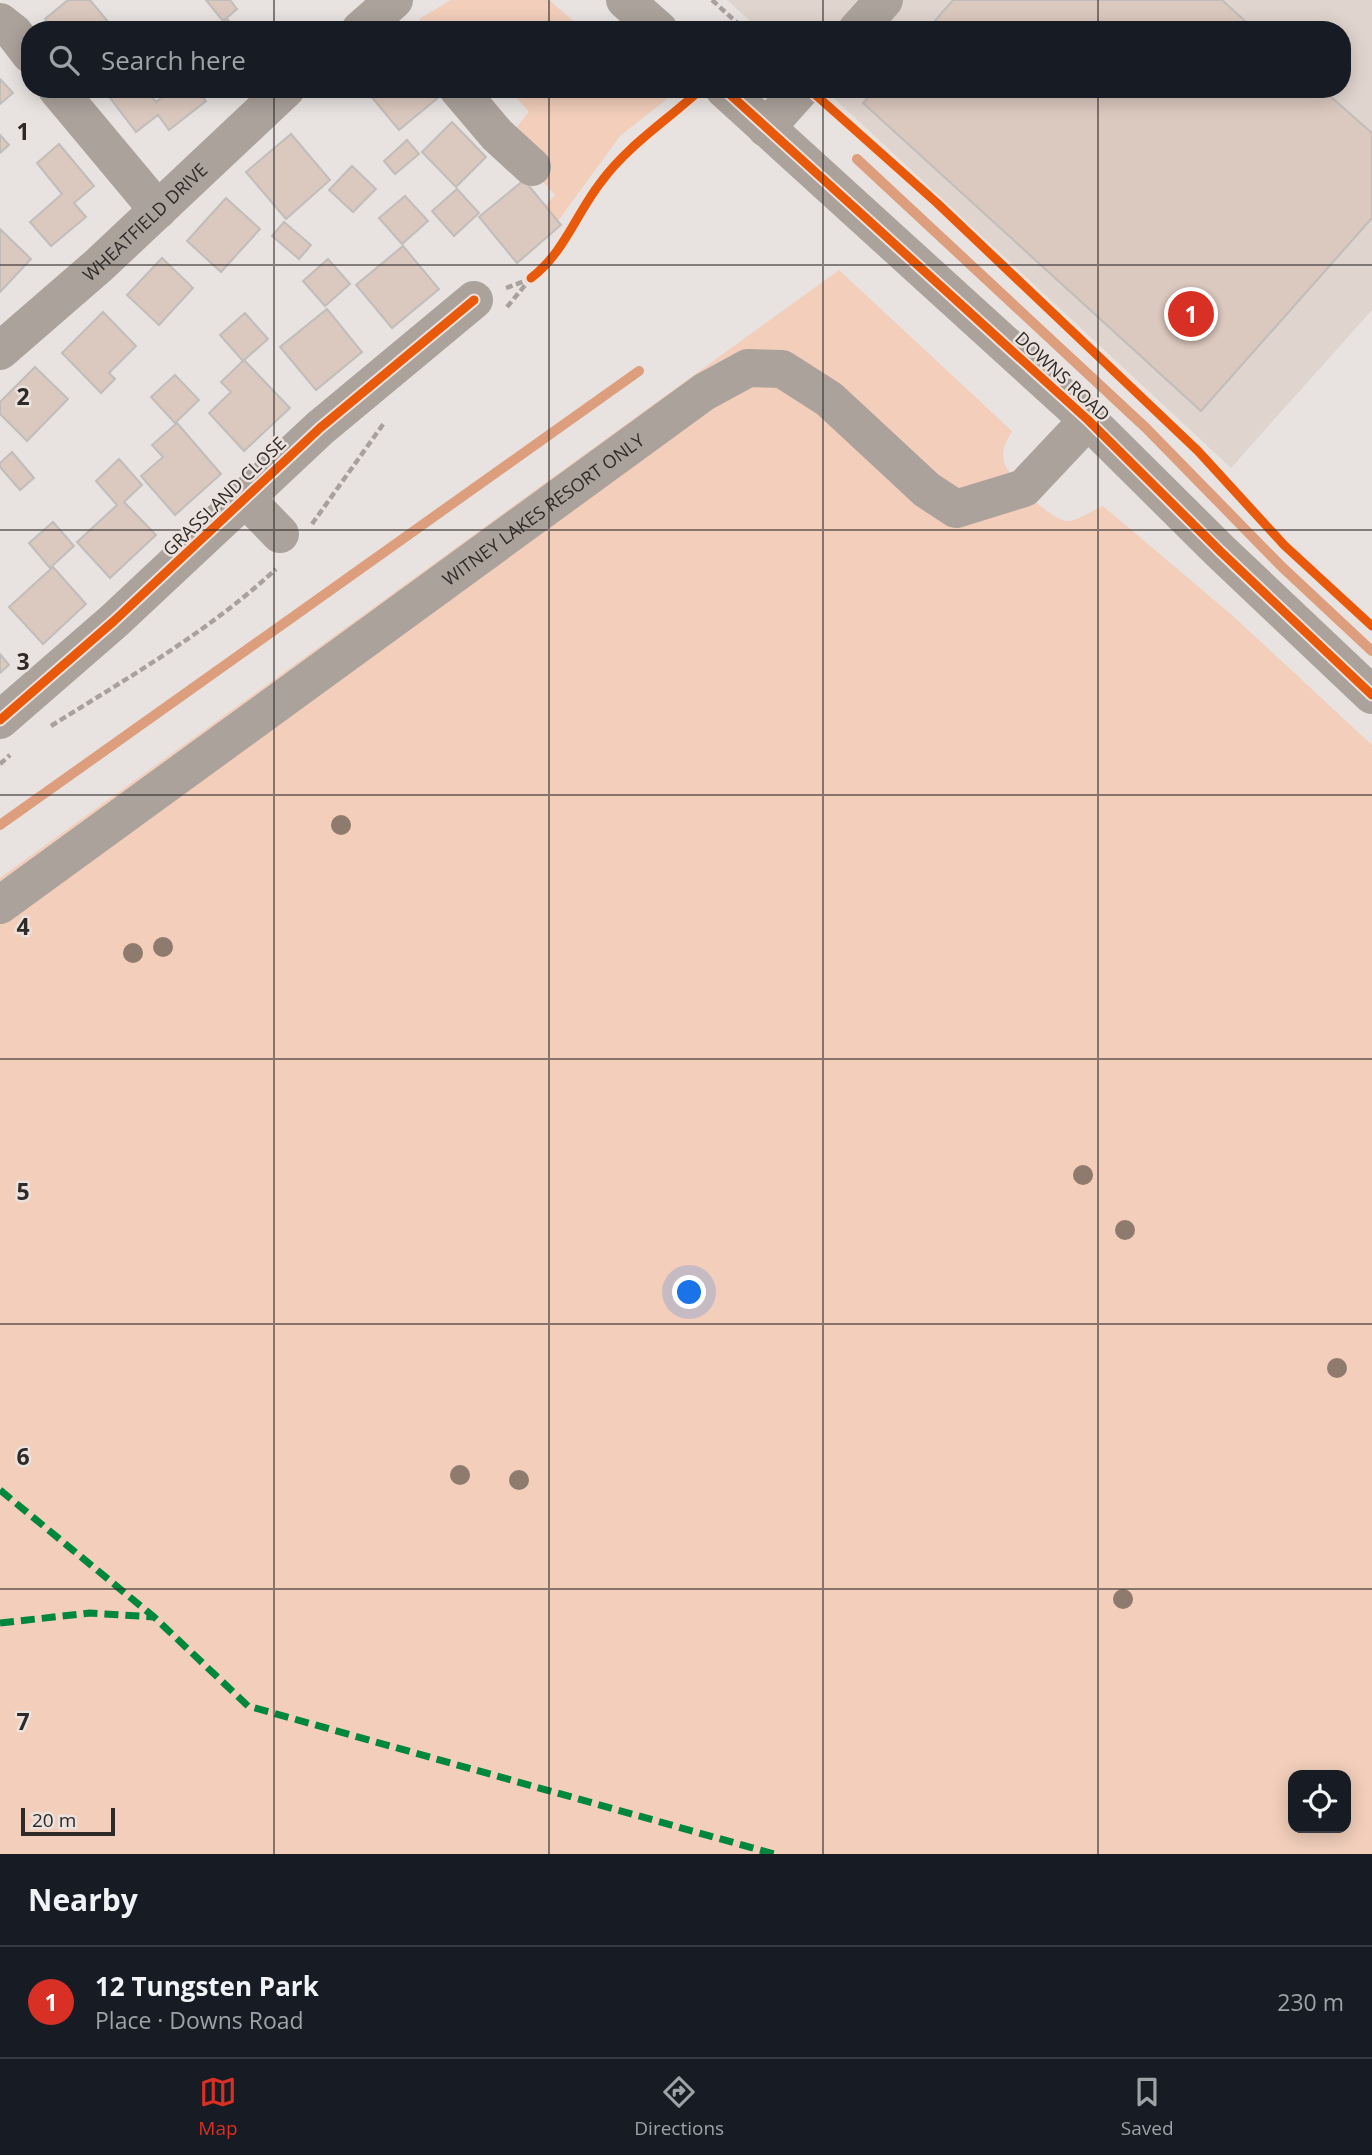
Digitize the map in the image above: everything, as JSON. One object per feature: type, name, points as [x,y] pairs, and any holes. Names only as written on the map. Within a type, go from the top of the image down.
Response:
[{"type":"street","points":[[625,0],[649,21]]},
{"type":"street","points":[[865,21],[884,0]]},
{"type":"street","points":[[0,22],[21,42]]},
{"type":"street","points":[[65,98],[158,210]]},
{"type":"street","name":"WHEATFIELD DRIVE","points":[[0,351],[158,210],[276,98]]},
{"type":"street","points":[[465,98],[496,135],[532,167]]},
{"type":"street","name":"DOWNS ROAD","points":[[734,98],[1088,420],[1220,551],[1372,695]]},
{"type":"street","points":[[766,128],[793,98]]},
{"type":"street","name":"GRASSLAND CLOSE","points":[[0,720],[114,621],[320,428],[474,300]]},
{"type":"street","name":"WITNEY LAKES RESORT ONLY","points":[[0,905],[704,392],[748,368],[782,369],[829,399],[928,490],[956,509],[1024,488],[1088,420]]},
{"type":"street","name":"GRASSLAND CLOSE","points":[[246,499],[280,534]]},
{"type":"path","points":[[712,0],[735,21]]},
{"type":"path","points":[[531,278],[541,271]]},
{"type":"shaded area","points":[[451,0],[549,0],[574,21],[420,21],[419,19]]},
{"type":"shaded area","points":[[727,0],[1372,0],[1372,310],[1231,468],[834,98],[1351,98],[1351,21],[750,21]]},
{"type":"shaded area","points":[[517,98],[667,99],[620,136],[558,221],[541,210],[555,195],[510,135],[529,112]]},
{"type":"shaded area","points":[[839,270],[1012,431],[1006,442],[1004,462],[1031,498],[1051,514],[1067,521],[1103,506],[1233,616],[1372,745],[1372,1854],[0,1854],[0,878]]},
{"type":"building","points":[[68,0],[90,0],[108,21],[46,21],[45,19]]},
{"type":"building","points":[[206,0],[230,0],[237,9],[223,21]]},
{"type":"building","points":[[953,0],[1222,0],[1245,21],[935,21]]},
{"type":"building","points":[[0,79],[13,93],[0,104]]},
{"type":"building","points":[[110,98],[153,98],[156,102],[161,98],[204,98],[206,101],[169,130],[158,115],[136,132]]},
{"type":"building","points":[[372,98],[438,98],[399,130]]},
{"type":"building","points":[[868,98],[1332,98],[1372,133],[1372,218],[1201,411],[863,103]]},
{"type":"building","points":[[452,122],[486,157],[456,187],[422,152]]},
{"type":"building","points":[[291,134],[330,180],[286,219],[246,172]]},
{"type":"building","points":[[0,135],[9,145],[0,153]]},
{"type":"building","points":[[407,140],[419,154],[395,174],[384,161]]},
{"type":"building","points":[[59,144],[94,186],[74,203],[86,217],[51,246],[30,222],[62,194],[37,163]]},
{"type":"building","points":[[352,166],[376,189],[353,212],[329,190]]},
{"type":"building","points":[[524,180],[561,225],[517,263],[479,217]]},
{"type":"building","points":[[457,189],[479,213],[454,236],[432,211]]},
{"type":"building","points":[[405,196],[428,221],[402,244],[379,218]]},
{"type":"building","points":[[226,198],[260,229],[221,272],[187,241]]},
{"type":"building","points":[[284,222],[311,245],[299,259],[272,236]]},
{"type":"building","points":[[0,229],[31,259],[0,292]]},
{"type":"building","points":[[403,246],[439,289],[392,328],[356,285]]},
{"type":"building","points":[[162,258],[193,288],[159,325],[127,295]]},
{"type":"building","points":[[328,259],[350,284],[325,306],[303,281]]},
{"type":"building","points":[[327,309],[362,352],[316,390],[280,347]]},
{"type":"building","points":[[103,312],[136,346],[109,373],[115,379],[101,393],[62,353]]},
{"type":"building","points":[[245,313],[268,339],[243,361],[220,335]]},
{"type":"building","points":[[244,360],[290,408],[244,451],[209,413],[231,392],[221,382]]},
{"type":"building","points":[[35,367],[68,399],[27,441],[0,414],[0,402]]},
{"type":"building","points":[[175,375],[199,400],[175,423],[151,397]]},
{"type":"building","points":[[177,423],[221,474],[175,515],[141,476],[163,457],[152,445]]},
{"type":"building","points":[[12,452],[34,478],[20,490],[0,467],[0,463]]},
{"type":"building","points":[[119,459],[142,485],[124,502],[156,535],[110,578],[77,542],[117,505],[96,481]]},
{"type":"building","points":[[53,522],[74,546],[50,568],[29,543]]},
{"type":"building","points":[[53,567],[86,604],[43,644],[9,607]]},
{"type":"building","points":[[0,654],[9,665],[0,673]]},
{"type":"waterway","points":[[857,159],[1146,428],[1281,566],[1372,651]]},
{"type":"waterway","points":[[0,825],[639,371]]},
{"type":"marked path","points":[[0,1490],[154,1617],[248,1706],[774,1854]]},
{"type":"marked path","points":[[0,1623],[90,1613],[154,1617]]},
{"type":"cycle path","points":[[531,278],[552,257],[592,194],[612,169],[636,144],[690,98]]},
{"type":"cycle path","points":[[734,98],[1088,420],[1220,551],[1372,695]]},
{"type":"cycle path","points":[[819,98],[937,203],[1198,451],[1284,545],[1372,626]]},
{"type":"cycle path","points":[[0,720],[114,621],[320,428],[474,300]]},
{"type":"place","name":"12 Tungsten Park","points":[[1191,314]]}]
